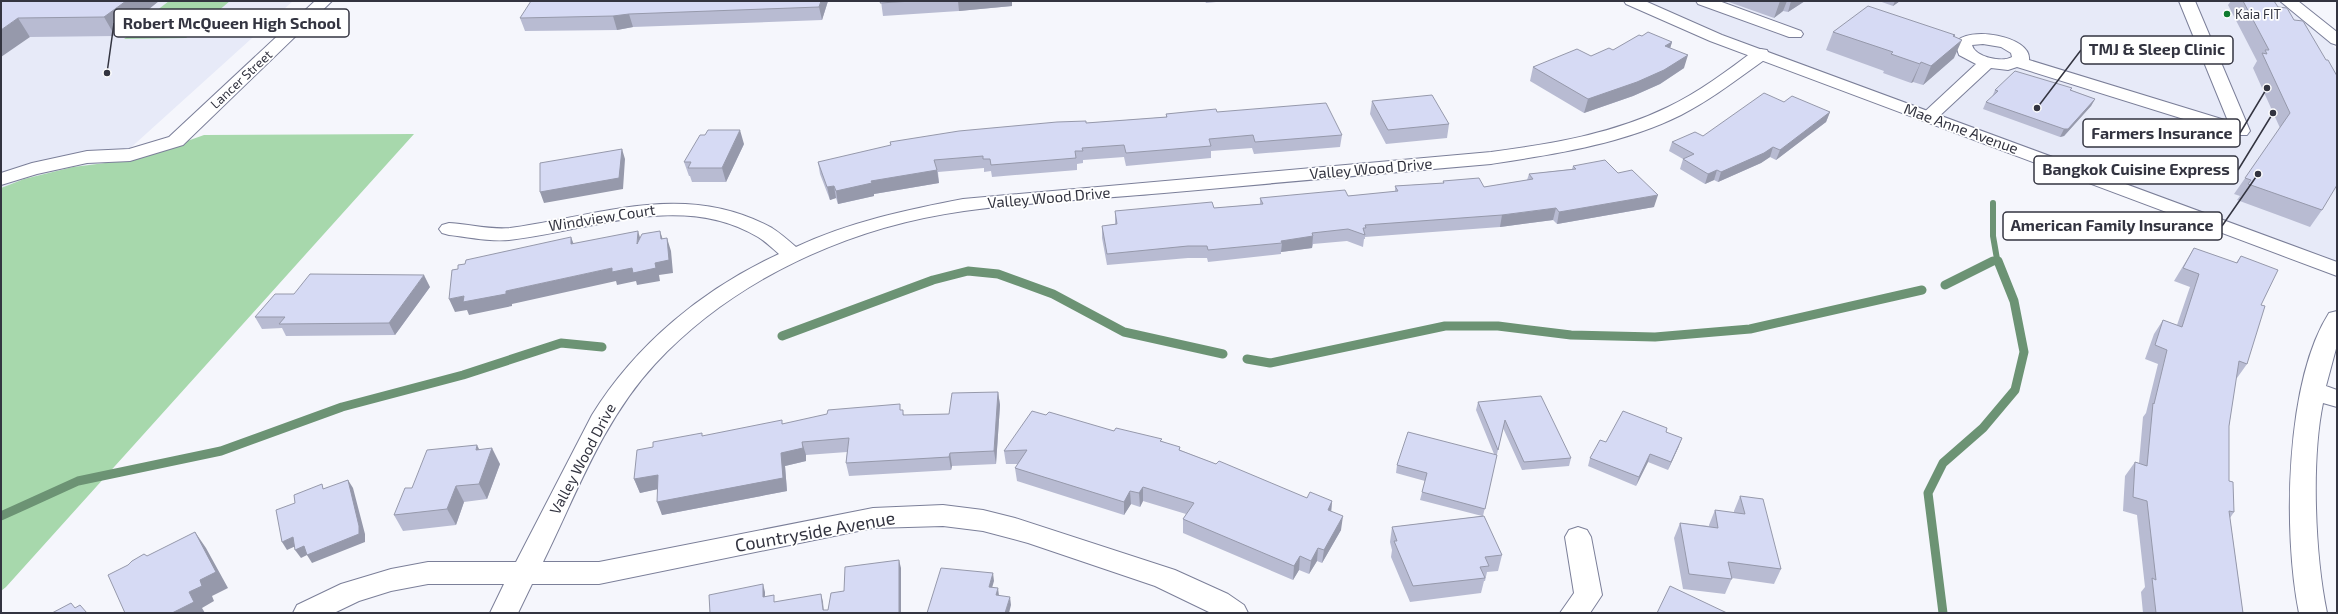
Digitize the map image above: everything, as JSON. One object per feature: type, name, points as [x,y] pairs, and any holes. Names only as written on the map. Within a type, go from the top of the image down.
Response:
[{"type":"street","name":"Lancer Street","points":[[1,179],[32,169],[87,157],[130,155],[176,141],[324,1]]},
{"type":"street","name":"Mae Anne Avenue","points":[[1632,1],[1673,20],[1761,54],[2337,269]]},
{"type":"street","points":[[1704,1],[1795,34]]},
{"type":"street","points":[[2017,62],[2021,59],[2018,51],[2003,43],[1974,39],[1963,43],[1965,51],[1988,62],[2005,64],[2017,62],[2241,131],[2187,1]]},
{"type":"street","points":[[2288,1],[2337,40]]},
{"type":"street","name":"Valley Wood Drive","points":[[504,613],[591,437],[612,401],[641,364],[676,330],[712,301],[749,277],[792,254],[871,225],[914,214],[963,205],[1491,158],[1544,151],[1628,130],[1666,115],[1698,98],[1761,54]]},
{"type":"street","points":[[1928,117],[1988,62]]},
{"type":"street","name":"Windview Court","points":[[449,229],[508,234],[632,211],[694,210],[722,215],[746,223],[766,233],[792,254]]},
{"type":"street","points":[[2313,613],[2303,515],[2305,446],[2313,390],[2330,334],[2337,318]]},
{"type":"street","points":[[2313,390],[2337,399]]},
{"type":"street","name":"Countryside Avenue","points":[[307,613],[352,592],[391,580],[428,573],[524,574],[605,572],[873,518],[918,514],[966,517],[1014,528],[1181,584],[1222,604],[1234,613]]},
{"type":"street","points":[[1574,613],[1588,595],[1578,537]]},
{"type":"shaded area","points":[[1,1],[293,1],[116,161],[73,167],[24,179],[1,188]]},
{"type":"shaded area","points":[[1632,1],[2287,1],[2337,50],[2337,269]]},
{"type":"green space","points":[[169,1],[230,1],[186,38],[124,39],[147,22],[143,21]]},
{"type":"green space","points":[[414,134],[1,591],[1,188],[24,179],[73,167],[137,159],[204,135]]},
{"type":"building","points":[[1,1],[126,1],[104,17],[18,18],[1,30]]},
{"type":"building","points":[[531,1],[821,1],[819,7],[629,14],[613,16],[520,18]]},
{"type":"building","points":[[881,1],[912,1],[880,3]]},
{"type":"building","points":[[2243,1],[2274,1],[2278,7],[2287,8],[2294,20],[2303,21],[2337,76],[2337,185],[2322,210],[2248,184],[2251,180],[2245,178],[2290,113],[2262,53],[2267,54],[2265,50],[2269,50]]},
{"type":"building","points":[[1868,6],[1955,35],[1953,36],[1962,40],[1931,66],[1921,62],[1920,64],[1891,54],[1893,52],[1833,32]]},
{"type":"building","points":[[1648,32],[1672,42],[1665,46],[1688,55],[1664,70],[1637,82],[1588,99],[1533,67],[1577,49],[1591,56],[1609,48],[1613,50],[1639,35],[1642,36]]},
{"type":"building","points":[[2015,71],[2072,88],[2070,90],[2095,99],[2068,129],[2064,129],[1986,102],[1998,91],[1995,90]]},
{"type":"building","points":[[1764,93],[1784,102],[1792,96],[1830,112],[1780,150],[1773,147],[1764,153],[1721,172],[1717,170],[1708,174],[1683,159],[1694,154],[1672,142],[1695,132],[1703,136]]},
{"type":"building","points":[[1432,95],[1449,124],[1388,130],[1372,101]]},
{"type":"building","points":[[1326,103],[1342,135],[1255,142],[1253,135],[1209,139],[1211,146],[1126,153],[1124,145],[1082,148],[1083,151],[1075,151],[1076,158],[991,165],[990,159],[983,159],[983,156],[934,160],[937,170],[871,181],[872,183],[836,191],[834,186],[827,187],[818,162],[891,145],[890,142],[959,131],[1057,122],[1086,121],[1086,123],[1167,117],[1166,114],[1216,109],[1217,112]]},
{"type":"building","points":[[708,130],[740,130],[722,168],[688,168],[691,162],[684,162],[700,135],[705,135]]},
{"type":"building","points":[[622,149],[619,178],[540,192],[540,163]]},
{"type":"building","points":[[1605,160],[1618,173],[1632,170],[1658,195],[1559,212],[1556,208],[1502,215],[1365,225],[1366,228],[1363,228],[1365,235],[1348,229],[1312,233],[1313,236],[1281,241],[1282,243],[1208,250],[1207,246],[1188,246],[1107,254],[1102,226],[1117,224],[1115,211],[1212,202],[1214,208],[1263,204],[1260,198],[1345,190],[1348,196],[1398,191],[1395,186],[1444,183],[1443,181],[1479,178],[1484,187],[1533,179],[1529,174],[1576,169],[1573,166]]},
{"type":"building","points":[[638,231],[637,244],[642,234],[660,231],[661,239],[667,238],[669,260],[655,263],[656,268],[633,273],[632,268],[612,272],[612,268],[506,291],[506,294],[463,302],[464,296],[449,299],[452,270],[458,269],[458,265],[465,264],[466,260],[571,237],[571,244]]},
{"type":"building","points":[[2194,248],[2237,263],[2241,256],[2278,270],[2261,305],[2265,306],[2247,364],[2239,361],[2229,426],[2229,481],[2233,482],[2234,512],[2229,511],[2243,613],[2156,613],[2152,578],[2156,580],[2147,501],[2133,497],[2135,462],[2147,466],[2153,403],[2154,404],[2167,350],[2155,345],[2163,320],[2182,327],[2199,274],[2183,268]]},
{"type":"building","points":[[310,274],[424,275],[389,323],[279,324],[285,317],[255,317],[275,294],[294,294]]},
{"type":"building","points":[[998,392],[994,451],[950,453],[949,457],[846,463],[849,438],[802,442],[803,448],[781,453],[783,478],[657,502],[658,475],[634,479],[637,450],[653,447],[653,442],[702,433],[702,436],[782,420],[782,424],[827,414],[828,410],[900,404],[900,410],[903,410],[903,415],[949,414],[952,393]]},
{"type":"building","points":[[1541,396],[1571,458],[1524,462],[1505,420],[1498,450],[1478,402]]},
{"type":"building","points":[[1032,411],[1046,415],[1049,412],[1114,431],[1116,428],[1162,439],[1160,441],[1180,447],[1179,450],[1216,464],[1219,461],[1307,498],[1310,492],[1332,501],[1328,510],[1343,516],[1324,550],[1318,548],[1311,561],[1300,556],[1294,566],[1183,519],[1194,503],[1143,487],[1139,493],[1130,491],[1124,502],[1015,468],[1027,450],[1004,451]]},
{"type":"building","points":[[1623,411],[1667,428],[1666,432],[1682,438],[1671,462],[1650,454],[1639,477],[1590,458],[1600,440],[1606,442]]},
{"type":"building","points":[[1408,432],[1497,455],[1485,509],[1422,492],[1427,473],[1397,465]]},
{"type":"building","points":[[477,445],[476,450],[492,448],[479,484],[456,486],[447,509],[394,515],[405,488],[412,488],[427,450]]},
{"type":"building","points":[[348,480],[359,526],[359,534],[307,555],[304,546],[295,550],[293,537],[282,542],[276,510],[295,503],[294,495],[322,484],[323,489]]},
{"type":"building","points":[[1740,496],[1763,499],[1781,569],[1728,562],[1732,579],[1689,574],[1680,523],[1718,528],[1715,510],[1745,514]]},
{"type":"building","points":[[1484,516],[1502,555],[1485,557],[1489,566],[1480,567],[1485,578],[1413,586],[1394,541],[1397,541],[1392,527]]},
{"type":"building","points":[[195,532],[216,572],[200,580],[202,586],[189,592],[194,602],[172,613],[125,613],[108,575],[128,565],[144,554],[147,556]]},
{"type":"building","points":[[899,560],[899,613],[710,613],[709,595],[763,584],[763,597],[774,595],[774,602],[821,594],[823,610],[828,610],[831,593],[844,591],[845,567]]},
{"type":"building","points":[[941,568],[993,573],[989,587],[998,588],[996,595],[1010,597],[1005,613],[927,613]]},
{"type":"building","points":[[1670,586],[1727,613],[1657,613]]},
{"type":"building","points":[[71,603],[75,608],[80,605],[87,613],[52,613]]},
{"type":"waterway","points":[[1993,203],[1993,236],[1997,259]]},
{"type":"waterway","points":[[1945,285],[1997,259]]},
{"type":"waterway","points":[[1943,613],[1928,493],[1943,463],[1983,428],[2015,390],[2024,352],[2014,301],[1998,261]]},
{"type":"waterway","points":[[782,336],[933,280],[968,271],[998,274],[1053,294],[1124,332],[1223,354]]},
{"type":"waterway","points":[[1247,359],[1270,363],[1445,326],[1498,326],[1571,335],[1655,337],[1750,329],[1922,290]]},
{"type":"waterway","points":[[1,516],[78,481],[221,451],[342,407],[463,375],[561,343],[602,347]]},
{"type":"place","name":"Kaia FIT","points":[[2227,14]]},
{"type":"place","name":"Robert McQueen High School","points":[[107,73]]},
{"type":"place","name":"Farmers Insurance","points":[[2267,88]]},
{"type":"place","name":"TMJ & Sleep Clinic","points":[[2037,108]]},
{"type":"place","name":"Bangkok Cuisine Express","points":[[2273,113]]},
{"type":"place","name":"American Family Insurance","points":[[2258,174]]}]
